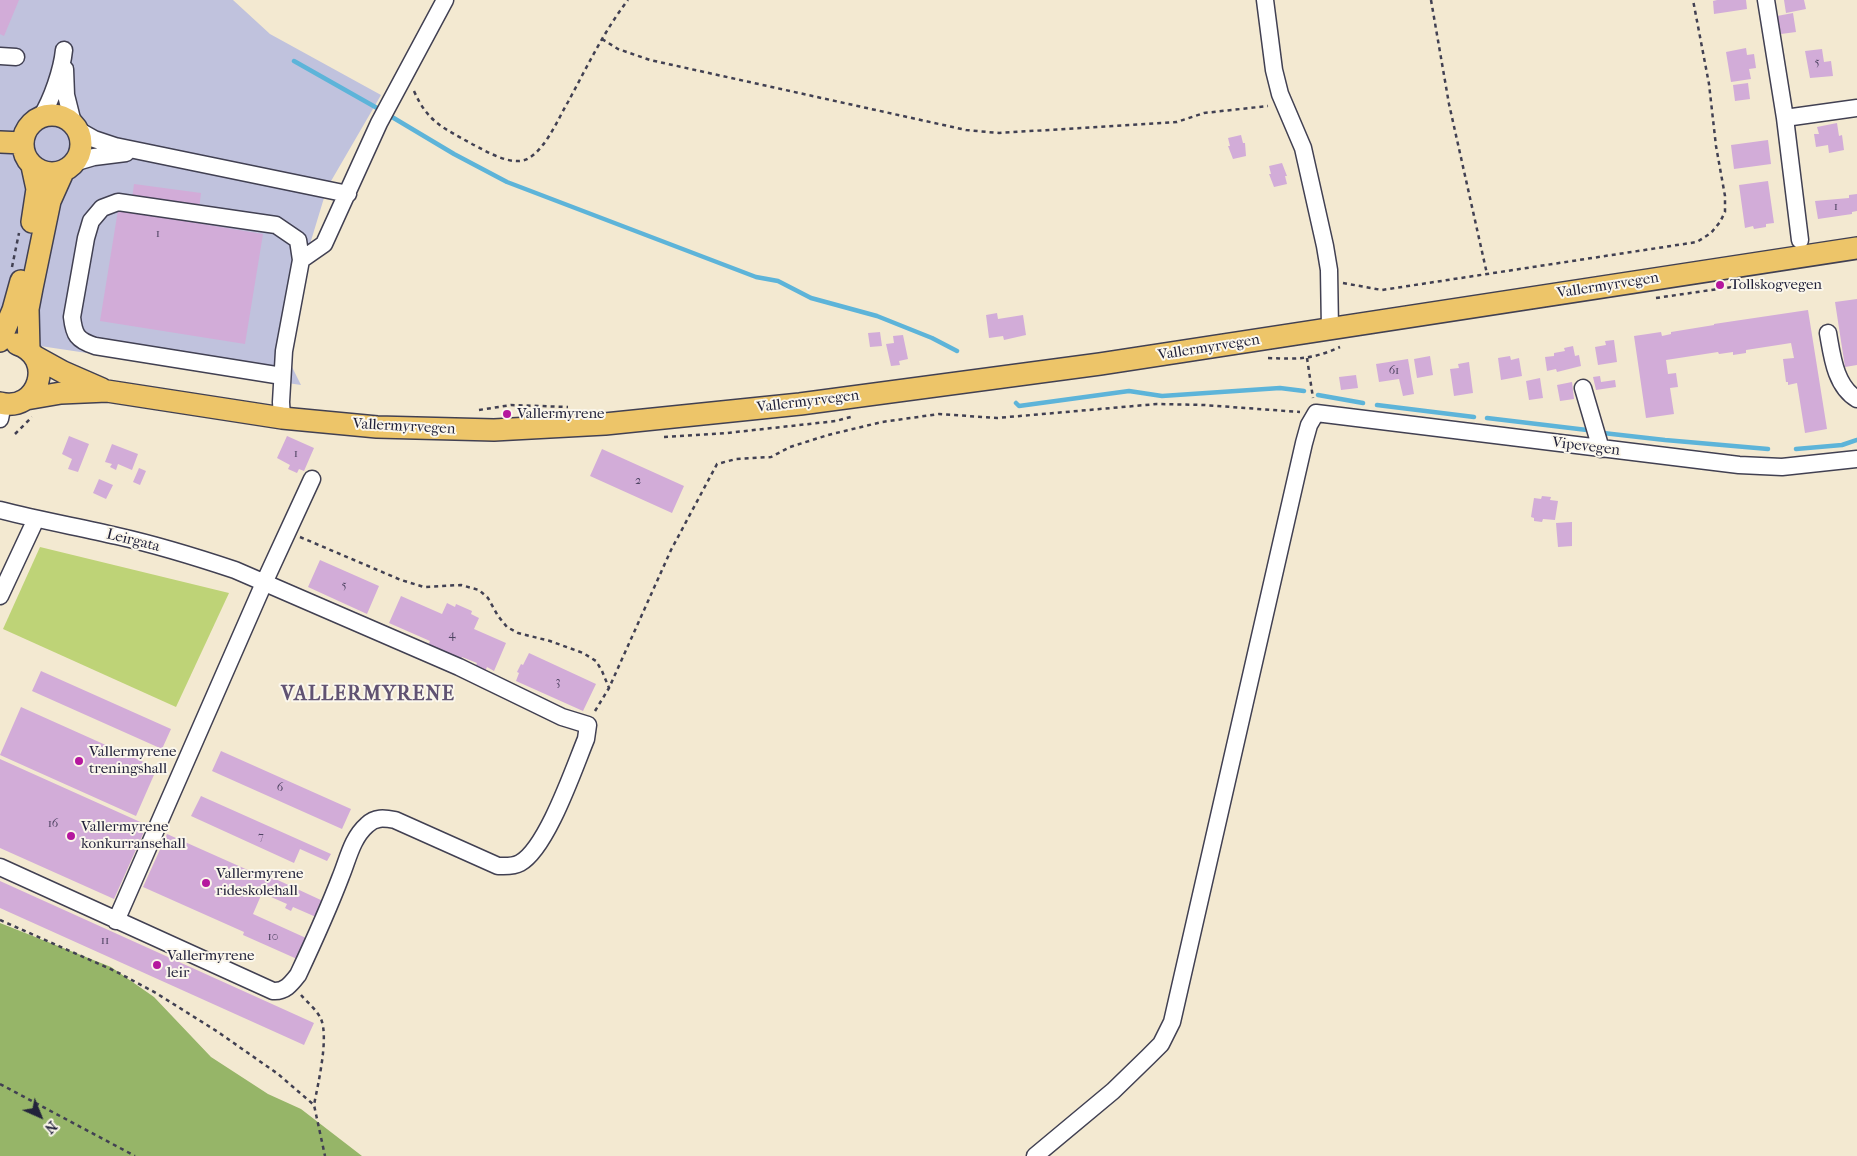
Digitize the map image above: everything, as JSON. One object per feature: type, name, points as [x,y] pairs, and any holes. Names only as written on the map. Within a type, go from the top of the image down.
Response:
[{"type":"main road","points":[[0,343],[20,286],[36,204],[37,189],[32,166],[27,159],[23,143],[28,127],[42,117],[58,115],[76,126],[82,146],[50,201],[28,309],[32,353],[40,372],[36,387],[26,399]]},
{"type":"main road","points":[[0,142],[23,143]]},
{"type":"main road","points":[[32,166],[47,174],[70,167]]},
{"type":"main road","name":"Vallermyrvegen","points":[[1,409],[26,399],[60,393],[107,391],[282,418],[377,428],[494,430],[605,424],[800,404],[1100,364],[1857,248]]},
{"type":"main road","name":"Vallermyrvegen","points":[[0,343],[15,343],[63,372],[107,391]]},
{"type":"street","points":[[301,260],[324,244],[379,122],[445,0]]},
{"type":"street","points":[[1265,0],[1274,70],[1285,105],[1303,148],[1329,270],[1330,330]]},
{"type":"street","points":[[1766,0],[1785,118],[1800,240]]},
{"type":"street","points":[[42,117],[50,100],[63,55],[66,95],[76,126],[94,139],[106,144],[348,194]]},
{"type":"street","points":[[1785,118],[1857,108]]},
{"type":"street","points":[[70,167],[104,156],[143,152]]},
{"type":"street","points":[[282,376],[95,346],[84,342],[73,329],[72,317],[90,221],[102,208],[118,202],[276,225],[298,240],[301,260],[284,351],[282,418]]},
{"type":"street","points":[[1828,333],[1835,368],[1842,384],[1857,399]]},
{"type":"street","points":[[1584,388],[1600,448]]},
{"type":"street","points":[[1035,1156],[1113,1090],[1148,1057],[1161,1044],[1172,1022],[1304,443],[1309,426],[1316,413]]},
{"type":"street","name":"Vipevegen","points":[[1316,413],[1676,458],[1782,467],[1857,459]]},
{"type":"street","points":[[116,921],[264,583],[312,480]]},
{"type":"street","name":"Leirgata","points":[[0,510],[36,520],[118,536],[235,570],[459,667],[562,717],[588,724]]},
{"type":"street","points":[[0,596],[36,520]]},
{"type":"street","points":[[0,867],[273,991],[284,989],[298,975],[354,841],[366,825],[375,819],[395,820],[498,866],[515,866],[529,857],[543,837],[586,739],[588,724]]},
{"type":"path","points":[[409,66],[414,90],[422,108],[438,125],[494,156],[513,160],[528,159],[552,130],[611,22],[628,0]]},
{"type":"path","points":[[1432,0],[1450,104],[1487,274]]},
{"type":"path","points":[[1329,270],[1344,283],[1382,290],[1697,242],[1711,233],[1725,212],[1725,196],[1716,146],[1709,84],[1693,0]]},
{"type":"path","points":[[602,39],[618,50],[650,60],[966,130],[999,133],[1169,123],[1204,113],[1285,105]]},
{"type":"path","points":[[10,276],[20,227]]},
{"type":"path","points":[[588,724],[609,688],[671,550],[717,464],[736,459],[771,458],[790,447],[828,435],[882,422],[939,414],[996,418],[1157,404],[1204,405],[1316,413],[1307,358]]},
{"type":"path","points":[[474,411],[511,404],[576,408]]},
{"type":"path","points":[[288,532],[401,580],[424,587],[471,586],[488,598],[507,627],[518,633],[550,641],[583,653],[596,661],[609,688]]},
{"type":"path","points":[[0,920],[115,971],[156,993],[218,1032],[278,1074],[314,1105]]},
{"type":"path","points":[[291,984],[321,1018],[323,1028],[321,1064],[314,1105],[325,1156]]},
{"type":"path","points":[[0,1084],[135,1156]]},
{"type":"shaded area","points":[[0,0],[233,0],[270,34],[381,95],[327,188],[280,343],[301,385],[0,340]]},
{"type":"green space","points":[[40,547],[229,593],[176,707],[3,629]]},
{"type":"green space","points":[[0,923],[111,967],[154,997],[211,1057],[268,1094],[301,1109],[362,1156],[0,1156]]},
{"type":"building","points":[[0,0],[19,0],[4,36],[0,34]]},
{"type":"building","points":[[1746,0],[1747,9],[1714,14],[1713,1]]},
{"type":"building","points":[[1784,0],[1804,0],[1806,9],[1786,13]]},
{"type":"building","points":[[1793,13],[1796,32],[1781,34],[1777,16]]},
{"type":"building","points":[[1746,48],[1747,55],[1754,54],[1756,68],[1749,69],[1751,79],[1731,82],[1726,52]]},
{"type":"building","points":[[1822,49],[1824,62],[1831,61],[1833,76],[1810,78],[1805,51]]},
{"type":"building","points":[[1748,83],[1750,99],[1735,101],[1733,85]]},
{"type":"building","points":[[1837,123],[1839,136],[1842,135],[1844,150],[1829,153],[1828,145],[1816,147],[1814,134],[1819,134],[1817,127]]},
{"type":"building","points":[[1241,135],[1243,143],[1245,143],[1246,156],[1233,159],[1228,146],[1230,146],[1228,138]]},
{"type":"building","points":[[1768,140],[1771,164],[1734,169],[1731,145]]},
{"type":"building","points":[[1282,163],[1287,176],[1285,176],[1287,184],[1274,187],[1269,174],[1271,174],[1269,166]]},
{"type":"building","points":[[1768,181],[1774,223],[1766,224],[1766,227],[1754,229],[1753,226],[1745,228],[1739,185]]},
{"type":"building","points":[[134,184],[201,193],[199,209],[132,199]]},
{"type":"building","points":[[1857,194],[1857,211],[1852,212],[1852,214],[1818,219],[1815,201],[1849,198],[1849,195]]},
{"type":"building","points":[[118,210],[263,234],[245,344],[100,321]]},
{"type":"building","points":[[1857,299],[1857,365],[1845,367],[1835,302]]},
{"type":"building","points":[[1808,310],[1827,429],[1805,433],[1797,383],[1788,385],[1788,382],[1786,382],[1783,359],[1794,358],[1791,343],[1746,350],[1746,353],[1733,355],[1733,352],[1719,354],[1718,352],[1666,360],[1668,374],[1676,373],[1678,387],[1670,388],[1674,414],[1646,418],[1634,336],[1661,332],[1662,336],[1671,334],[1671,332],[1714,324]]},
{"type":"building","points":[[997,313],[998,319],[1023,315],[1026,335],[1004,340],[1003,336],[989,338],[986,315]]},
{"type":"building","points":[[880,332],[882,346],[870,347],[868,333]]},
{"type":"building","points":[[903,335],[908,359],[899,361],[900,365],[891,366],[886,344],[894,343],[893,336]]},
{"type":"building","points":[[1614,340],[1617,362],[1598,365],[1595,347],[1606,345],[1605,341]]},
{"type":"building","points":[[1573,346],[1575,356],[1579,355],[1581,366],[1557,372],[1556,369],[1547,371],[1545,357],[1554,356],[1554,353],[1565,351],[1564,348]]},
{"type":"building","points":[[1430,356],[1433,375],[1417,378],[1414,359]]},
{"type":"building","points":[[1510,356],[1511,360],[1519,358],[1522,376],[1501,380],[1498,358]]},
{"type":"building","points":[[1408,359],[1414,394],[1403,396],[1399,379],[1379,382],[1376,364]]},
{"type":"building","points":[[1469,362],[1473,393],[1454,396],[1450,369],[1459,368],[1458,364]]},
{"type":"building","points":[[1356,375],[1358,388],[1341,390],[1339,377]]},
{"type":"building","points":[[1600,376],[1601,382],[1615,380],[1616,387],[1596,390],[1593,377]]},
{"type":"building","points":[[1540,378],[1543,398],[1529,400],[1526,381]]},
{"type":"building","points":[[1572,382],[1574,399],[1560,401],[1557,385]]},
{"type":"building","points":[[69,436],[89,444],[78,472],[68,469],[72,459],[62,454]]},
{"type":"building","points":[[287,436],[314,448],[304,471],[299,469],[297,473],[288,469],[290,465],[277,458]]},
{"type":"building","points":[[112,444],[138,454],[132,470],[118,464],[116,470],[110,467],[112,464],[105,462]]},
{"type":"building","points":[[602,449],[684,486],[672,513],[590,476]]},
{"type":"building","points":[[139,468],[146,471],[140,485],[133,482]]},
{"type":"building","points":[[99,479],[113,485],[106,499],[93,493]]},
{"type":"building","points":[[1542,496],[1551,497],[1550,500],[1558,501],[1555,520],[1543,519],[1542,522],[1534,521],[1534,518],[1531,517],[1534,498],[1541,499]]},
{"type":"building","points":[[1572,522],[1572,546],[1558,547],[1556,523]]},
{"type":"building","points":[[320,560],[379,586],[367,614],[308,587]]},
{"type":"building","points":[[401,596],[442,614],[447,603],[455,607],[456,604],[472,611],[471,614],[479,618],[474,629],[506,643],[494,671],[487,667],[485,672],[475,667],[477,663],[462,657],[460,660],[428,646],[430,641],[389,623]]},
{"type":"building","points":[[529,653],[596,684],[583,711],[516,681],[519,673],[517,672]]},
{"type":"building","points":[[41,671],[171,729],[162,749],[32,691]]},
{"type":"building","name":"Vallermyrene treningshall","points":[[21,707],[157,768],[136,816],[0,755]]},
{"type":"building","points":[[221,751],[351,809],[342,829],[212,771]]},
{"type":"building","name":"Vallermyrene konkurransehall","points":[[0,759],[147,825],[114,899],[0,848]]},
{"type":"building","points":[[201,796],[331,854],[327,861],[300,849],[294,863],[191,816]]},
{"type":"building","name":"Vallermyrene rideskolehall","points":[[167,834],[268,879],[269,876],[323,901],[316,917],[293,907],[291,911],[285,908],[287,904],[262,893],[253,914],[306,938],[297,959],[243,935],[244,932],[143,887]]},
{"type":"building","name":"Vallermyrene leir","points":[[0,881],[314,1023],[304,1045],[0,908]]},
{"type":"waterway","points":[[294,61],[377,108]]},
{"type":"waterway","points":[[392,117],[454,154],[507,182],[756,277],[778,281],[811,298],[877,316],[932,338],[957,351]]},
{"type":"waterway","points":[[1016,403],[1019,406],[1129,391],[1162,396],[1280,388],[1304,391]]},
{"type":"waterway","points":[[1318,395],[1363,403]]},
{"type":"waterway","points":[[1377,405],[1474,417]]},
{"type":"waterway","points":[[1487,418],[1587,430]]},
{"type":"waterway","points":[[1603,433],[1768,449]]},
{"type":"waterway","points":[[1796,449],[1842,445],[1857,440]]},
{"type":"place","name":"Tollskogvegen","points":[[1720,285]]},
{"type":"place","name":"Vallermyrene","points":[[507,414]]},
{"type":"place","name":"Vallermyrene treningshall","points":[[79,761]]},
{"type":"place","name":"Vallermyrene konkurransehall","points":[[71,836]]},
{"type":"place","name":"Vallermyrene rideskolehall","points":[[206,883]]},
{"type":"place","name":"Vallermyrene leir","points":[[157,965]]},
{"type":"district","name":"VALLERMYRENE","points":[[368,695]]}]
